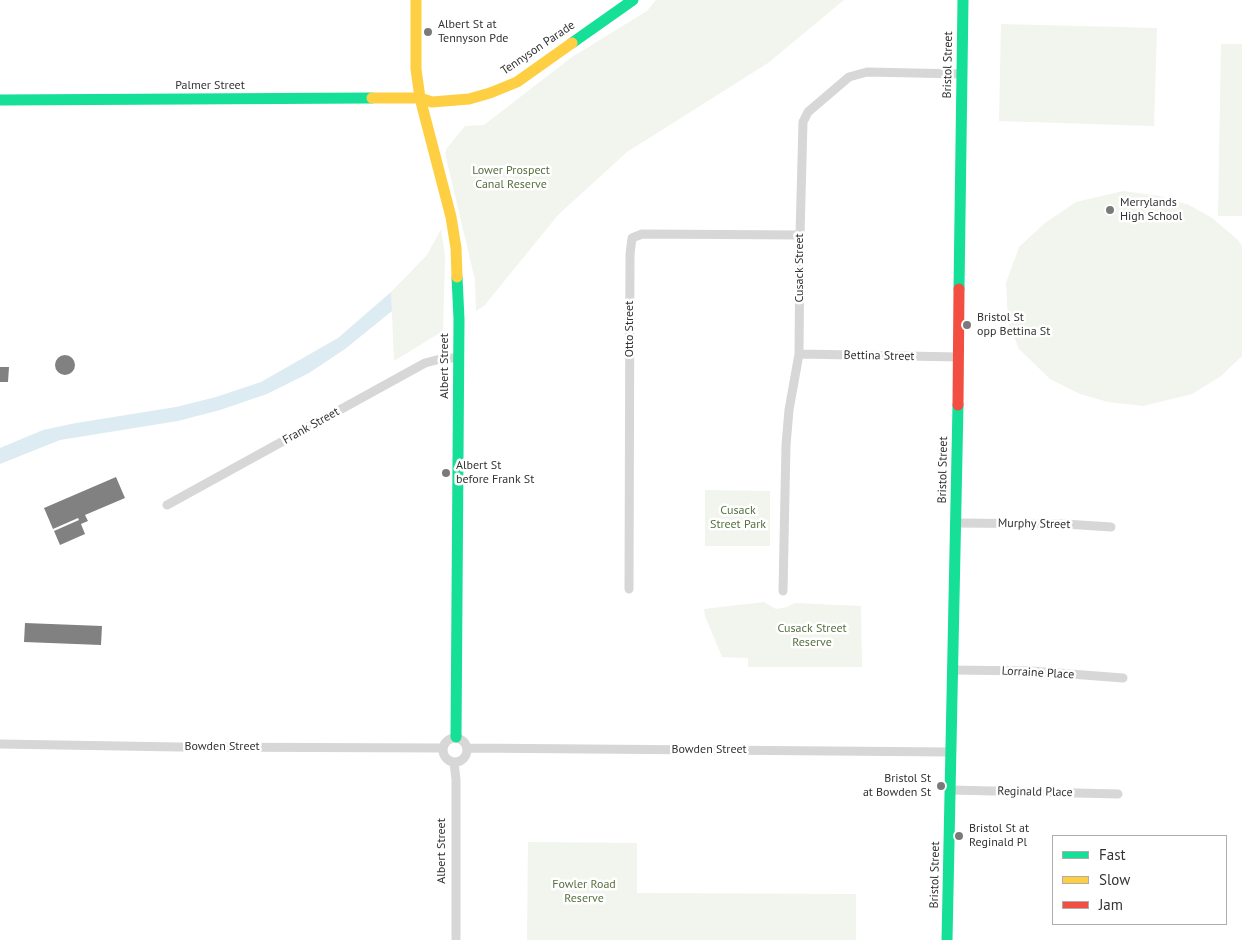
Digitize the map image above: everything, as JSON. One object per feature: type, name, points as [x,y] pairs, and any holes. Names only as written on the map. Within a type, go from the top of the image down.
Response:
[{"type":"street","name":"Albert Street","points":[[416,0],[416,69],[420,98],[451,217],[456,248],[459,358],[456,737]]},
{"type":"street","name":"Tennyson Parade","points":[[420,98],[432,102],[468,99],[490,93],[517,82],[633,0]]},
{"type":"street","name":"Bristol Street","points":[[946,940],[956,523],[963,0]]},
{"type":"street","name":"Cusack Street","points":[[783,592],[786,445],[789,410],[799,354],[800,235],[804,122],[808,112],[850,77],[868,72],[962,74]]},
{"type":"street","name":"Palmer Street","points":[[0,100],[420,98]]},
{"type":"street","name":"Otto Street","points":[[629,588],[630,254],[632,238],[642,234],[800,235]]},
{"type":"street","name":"Bettina Street","points":[[799,354],[959,357]]},
{"type":"street","name":"Frank Street","points":[[167,505],[424,363],[444,358],[459,358]]},
{"type":"street","name":"Murphy Street","points":[[956,523],[1065,524],[1111,527]]},
{"type":"street","name":"Lorraine Place","points":[[952,670],[1031,671],[1123,678]]},
{"type":"street","points":[[456,737],[464,741],[468,748],[466,757],[454,762],[446,757],[443,748],[446,741],[456,737]]},
{"type":"street","name":"Bowden Street","points":[[0,744],[443,748]]},
{"type":"street","name":"Bowden Street","points":[[468,748],[951,752]]},
{"type":"street","name":"Albert Street","points":[[454,762],[456,780],[456,940]]},
{"type":"street","name":"Reginald Place","points":[[951,790],[1118,794]]},
{"type":"green space","name":"Lower Prospect Canal Reserve","points":[[656,0],[844,0],[768,63],[627,152],[558,215],[484,306],[476,311],[475,280],[445,153],[447,148],[465,126],[484,125],[572,57],[647,11]]},
{"type":"green space","points":[[1001,24],[1157,28],[1154,126],[999,121]]},
{"type":"green space","points":[[1221,44],[1242,44],[1242,216],[1218,216]]},
{"type":"green space","points":[[1123,191],[1160,196],[1189,205],[1212,218],[1238,240],[1242,246],[1242,356],[1221,376],[1192,394],[1143,406],[1108,402],[1080,394],[1050,379],[1019,349],[1008,321],[1006,283],[1019,247],[1045,223],[1076,202]]},
{"type":"green space","points":[[441,229],[445,256],[443,331],[394,361],[391,292],[427,255]]},
{"type":"green space","name":"Cusack Street Park","points":[[705,490],[770,491],[770,546],[705,546]]},
{"type":"green space","name":"Cusack Street Reserve","points":[[764,602],[776,609],[795,603],[861,606],[862,667],[748,667],[748,658],[722,657],[705,616],[704,609]]},
{"type":"green space","name":"Fowler Road Reserve","points":[[528,842],[637,843],[637,893],[856,894],[856,940],[527,940]]},
{"type":"shaded area","points":[[391,292],[392,311],[345,349],[309,373],[267,394],[220,410],[178,421],[60,440],[0,464],[0,448],[43,430],[176,407],[216,397],[261,382],[338,338]]},
{"type":"building","points":[[65,355],[72,358],[75,365],[72,372],[65,375],[58,372],[55,365],[58,358]]},
{"type":"building","points":[[0,367],[9,367],[8,382],[0,382]]},
{"type":"building","points":[[116,477],[125,498],[85,515],[88,521],[81,524],[85,534],[60,545],[54,531],[79,520],[78,518],[53,529],[44,508]]},
{"type":"building","points":[[25,623],[102,626],[101,645],[24,642]]},
{"type":"traffic: fast","points":[[572,43],[633,0]]},
{"type":"traffic: fast","points":[[959,289],[963,0]]},
{"type":"traffic: fast","points":[[0,100],[372,98]]},
{"type":"traffic: fast","points":[[456,737],[459,319],[457,277]]},
{"type":"traffic: fast","points":[[947,940],[958,405]]},
{"type":"traffic: slow","points":[[416,0],[416,69],[420,98],[451,217],[456,248],[457,277]]},
{"type":"traffic: slow","points":[[372,98],[420,98],[432,102],[469,99],[517,82],[572,43]]},
{"type":"traffic: jam","points":[[958,405],[959,289]]},
{"type":"place","name":"Albert St at Tennyson Pde","points":[[428,32]]},
{"type":"place","name":"Merrylands High School","points":[[1110,210]]},
{"type":"place","name":"Bristol St opp Bettina St","points":[[967,325]]},
{"type":"place","name":"Albert St before Frank St","points":[[446,473]]},
{"type":"place","name":"Bristol St at Bowden St","points":[[941,786]]},
{"type":"place","name":"Bristol St at Reginald Pl","points":[[959,836]]}]
